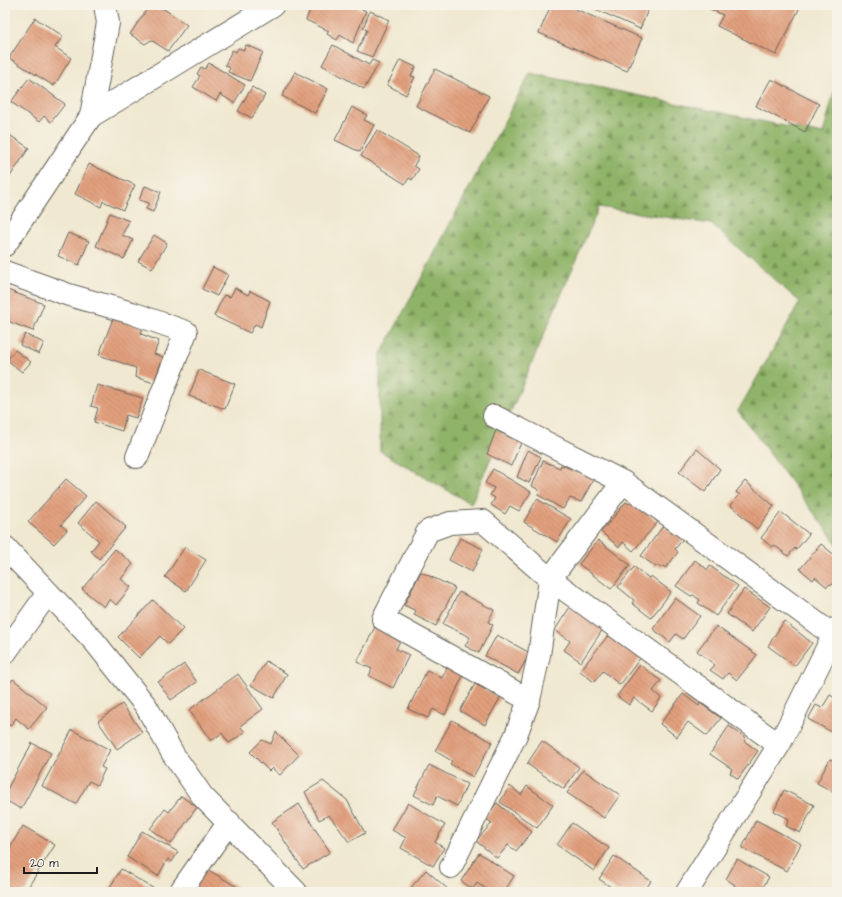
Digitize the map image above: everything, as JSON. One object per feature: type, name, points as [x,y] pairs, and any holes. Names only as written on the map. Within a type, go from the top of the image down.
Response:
[{"type":"street","points":[[5,245],[92,116],[108,23],[105,5]]},
{"type":"street","points":[[92,116],[273,5]]},
{"type":"street","points":[[5,272],[69,295],[132,313],[186,332],[137,457]]},
{"type":"street","points":[[494,416],[623,482],[836,633],[779,745],[687,892]]},
{"type":"street","points":[[451,868],[516,735],[529,700],[539,655],[550,579],[623,482]]},
{"type":"street","points":[[529,700],[383,619],[428,530],[450,523],[483,521],[550,579],[779,745]]},
{"type":"street","points":[[5,547],[94,641],[146,706],[173,754],[203,797],[230,822],[296,892]]},
{"type":"street","points":[[5,653],[48,593]]},
{"type":"street","points":[[180,892],[230,822]]},
{"type":"green space","points":[[530,73],[823,134],[837,80],[837,544],[738,411],[800,302],[711,224],[599,207],[471,504],[380,451],[380,356]]},
{"type":"building","points":[[150,5],[158,5],[187,25],[168,51],[151,40],[145,44],[130,34]]},
{"type":"building","points":[[312,5],[319,7],[320,5],[352,5],[366,11],[353,43],[340,35],[337,40],[327,34],[329,31],[306,20]]},
{"type":"building","points":[[551,5],[566,5],[642,38],[627,71],[539,33]]},
{"type":"building","points":[[586,5],[650,5],[640,29]]},
{"type":"building","points":[[701,5],[801,5],[776,55],[717,26],[723,15]]},
{"type":"building","points":[[370,11],[389,20],[372,57],[357,51],[367,30],[363,28]]},
{"type":"building","points":[[35,18],[63,36],[55,47],[71,58],[54,86],[9,58]]},
{"type":"building","points":[[246,45],[263,52],[250,81],[228,72],[230,68],[225,65],[232,50],[236,52],[238,48],[244,50]]},
{"type":"building","points":[[333,45],[369,65],[372,60],[379,63],[364,89],[322,65]]},
{"type":"building","points":[[400,60],[416,67],[411,76],[415,77],[406,95],[387,85]]},
{"type":"building","points":[[209,63],[245,85],[234,103],[220,94],[216,101],[193,87],[200,76],[197,74],[201,67],[205,69]]},
{"type":"building","points":[[435,69],[489,96],[470,133],[416,106]]},
{"type":"building","points":[[295,72],[328,89],[315,113],[282,96]]},
{"type":"building","points":[[29,78],[65,104],[51,122],[44,116],[39,122],[11,102]]},
{"type":"building","points":[[771,79],[819,104],[805,132],[756,106]]},
{"type":"building","points":[[252,87],[265,95],[252,118],[238,111]]},
{"type":"building","points":[[352,107],[367,115],[364,120],[374,125],[360,152],[335,140]]},
{"type":"building","points":[[377,130],[419,156],[414,166],[419,169],[412,180],[409,178],[405,184],[361,156]]},
{"type":"building","points":[[5,132],[29,148],[5,184]]},
{"type":"building","points":[[89,164],[135,185],[123,210],[103,201],[101,207],[75,194]]},
{"type":"building","points":[[145,186],[161,192],[153,212],[146,209],[149,203],[139,200]]},
{"type":"building","points":[[110,213],[129,221],[122,235],[133,240],[124,259],[96,246]]},
{"type":"building","points":[[68,233],[89,241],[79,265],[58,256]]},
{"type":"building","points":[[154,235],[167,243],[152,269],[138,261]]},
{"type":"building","points":[[213,267],[228,275],[217,296],[202,289]]},
{"type":"building","points":[[235,288],[248,295],[250,291],[270,301],[261,327],[255,324],[250,333],[214,316],[224,295],[230,297]]},
{"type":"building","points":[[5,289],[44,304],[33,331],[5,320]]},
{"type":"building","points":[[114,316],[143,327],[141,334],[159,341],[154,354],[163,357],[154,383],[135,377],[136,368],[99,355]]},
{"type":"building","points":[[25,334],[44,343],[39,354],[20,345]]},
{"type":"building","points":[[15,350],[31,362],[22,372],[7,360]]},
{"type":"building","points":[[199,370],[235,384],[225,409],[189,396]]},
{"type":"building","points":[[97,385],[143,398],[136,418],[126,415],[122,431],[94,422],[98,408],[91,406]]},
{"type":"building","points":[[496,430],[521,443],[511,466],[487,454]]},
{"type":"building","points":[[697,449],[720,469],[705,492],[679,472]]},
{"type":"building","points":[[528,450],[541,457],[529,483],[517,477]]},
{"type":"building","points":[[543,461],[560,468],[561,465],[594,478],[581,502],[570,498],[563,509],[538,495],[539,490],[532,486]]},
{"type":"building","points":[[493,469],[531,492],[519,511],[510,506],[505,514],[491,505],[495,498],[490,495],[494,488],[485,483]]},
{"type":"building","points":[[66,479],[86,496],[61,525],[67,530],[54,544],[28,522]]},
{"type":"building","points":[[745,481],[774,506],[757,529],[730,505],[740,495],[736,492]]},
{"type":"building","points":[[537,499],[571,519],[557,542],[524,522]]},
{"type":"building","points":[[96,501],[126,527],[99,559],[91,551],[99,541],[78,523]]},
{"type":"building","points":[[632,501],[658,522],[633,551],[623,542],[619,547],[601,532],[626,502],[629,504]]},
{"type":"building","points":[[781,512],[809,534],[796,550],[795,548],[788,556],[774,545],[772,547],[761,538]]},
{"type":"building","points":[[663,526],[683,539],[675,549],[678,552],[666,568],[663,566],[661,568],[657,565],[656,567],[641,556]]},
{"type":"building","points":[[460,538],[483,549],[472,572],[449,560]]},
{"type":"building","points":[[598,540],[630,565],[611,589],[579,564]]},
{"type":"building","points":[[821,544],[837,557],[837,579],[832,585],[830,584],[827,587],[815,577],[813,580],[800,569]]},
{"type":"building","points":[[185,547],[206,560],[186,591],[165,577]]},
{"type":"building","points":[[115,549],[133,564],[121,579],[131,587],[116,605],[110,599],[104,607],[82,589]]},
{"type":"building","points":[[695,560],[708,570],[710,566],[738,586],[716,616],[698,603],[700,600],[676,586]]},
{"type":"building","points":[[634,567],[649,578],[651,576],[671,592],[651,618],[632,603],[634,600],[618,587]]},
{"type":"building","points":[[421,572],[455,588],[436,626],[414,615],[416,611],[404,605]]},
{"type":"building","points":[[744,589],[770,607],[752,632],[727,614]]},
{"type":"building","points":[[459,592],[494,610],[488,622],[493,625],[479,653],[465,646],[470,637],[443,624]]},
{"type":"building","points":[[675,598],[700,616],[683,639],[676,634],[670,642],[653,629]]},
{"type":"building","points":[[153,600],[183,629],[168,644],[160,636],[139,658],[118,637]]},
{"type":"building","points":[[570,607],[603,629],[581,662],[564,650],[570,641],[555,630]]},
{"type":"building","points":[[784,621],[812,643],[795,666],[768,646]]},
{"type":"building","points":[[716,626],[757,655],[737,680],[728,673],[723,679],[710,670],[715,665],[697,651]]},
{"type":"building","points":[[375,627],[401,639],[396,649],[409,655],[393,688],[369,676],[372,669],[357,662]]},
{"type":"building","points":[[610,633],[641,657],[620,685],[603,671],[594,682],[580,671]]},
{"type":"building","points":[[497,635],[530,653],[518,674],[485,656]]},
{"type":"building","points":[[266,661],[287,674],[274,698],[251,685]]},
{"type":"building","points":[[184,664],[197,682],[171,700],[158,682]]},
{"type":"building","points":[[640,665],[661,681],[653,691],[661,698],[652,711],[634,698],[629,705],[617,696]]},
{"type":"building","points":[[448,666],[464,673],[445,715],[433,709],[428,718],[408,709],[427,670],[442,678]]},
{"type":"building","points":[[238,674],[263,709],[240,726],[245,732],[229,743],[222,733],[211,741],[189,710]]},
{"type":"building","points":[[13,679],[47,707],[29,729],[16,718],[10,726],[5,722],[5,689]]},
{"type":"building","points":[[475,684],[500,698],[485,725],[460,711]]},
{"type":"building","points":[[683,694],[699,706],[700,703],[721,718],[707,736],[688,722],[677,737],[660,724]]},
{"type":"building","points":[[830,695],[837,699],[837,735],[808,719],[816,705],[822,708]]},
{"type":"building","points":[[122,704],[142,732],[117,749],[98,721]]},
{"type":"building","points":[[452,720],[492,742],[473,777],[450,764],[452,761],[435,751]]},
{"type":"building","points":[[729,726],[746,738],[744,741],[758,751],[738,779],[730,773],[732,769],[710,754]]},
{"type":"building","points":[[72,730],[110,750],[101,767],[105,769],[97,785],[89,781],[76,804],[42,786]]},
{"type":"building","points":[[276,732],[299,755],[280,775],[272,768],[269,771],[250,752],[262,740],[271,744]]},
{"type":"building","points":[[542,741],[579,767],[564,789],[527,764]]},
{"type":"building","points":[[32,743],[51,753],[21,809],[5,800],[5,793]]},
{"type":"building","points":[[830,759],[837,763],[837,794],[817,783]]},
{"type":"building","points":[[429,765],[467,784],[457,806],[437,796],[433,805],[414,795]]},
{"type":"building","points":[[583,770],[620,795],[604,818],[567,793]]},
{"type":"building","points":[[323,781],[347,800],[365,833],[349,842],[329,815],[319,820],[305,792]]},
{"type":"building","points":[[510,786],[521,795],[527,786],[553,805],[537,828],[500,802]]},
{"type":"building","points":[[784,790],[814,805],[800,833],[786,826],[789,819],[774,811]]},
{"type":"building","points":[[181,796],[197,807],[171,844],[150,829],[165,809],[169,812]]},
{"type":"building","points":[[408,803],[445,825],[435,842],[444,848],[433,866],[401,848],[406,838],[392,830]]},
{"type":"building","points":[[497,803],[532,832],[516,851],[508,845],[497,858],[476,841],[492,823],[485,818]]},
{"type":"building","points":[[299,804],[330,852],[303,869],[272,822]]},
{"type":"building","points":[[756,820],[801,844],[787,871],[742,848]]},
{"type":"building","points":[[572,823],[609,848],[594,871],[557,845]]},
{"type":"building","points":[[23,826],[55,845],[25,892],[5,892],[5,855]]},
{"type":"building","points":[[142,831],[178,852],[172,862],[168,859],[158,876],[127,857]]},
{"type":"building","points":[[479,853],[514,876],[504,892],[491,892],[477,883],[473,889],[461,881]]},
{"type":"building","points":[[614,856],[651,881],[644,892],[618,892],[599,879]]},
{"type":"building","points":[[737,859],[769,877],[760,892],[737,892],[732,890],[735,885],[726,879]]},
{"type":"building","points":[[205,868],[244,892],[201,892],[194,887]]},
{"type":"building","points":[[121,869],[156,890],[154,892],[107,892]]},
{"type":"building","points":[[426,870],[451,892],[411,892],[409,890]]}]
